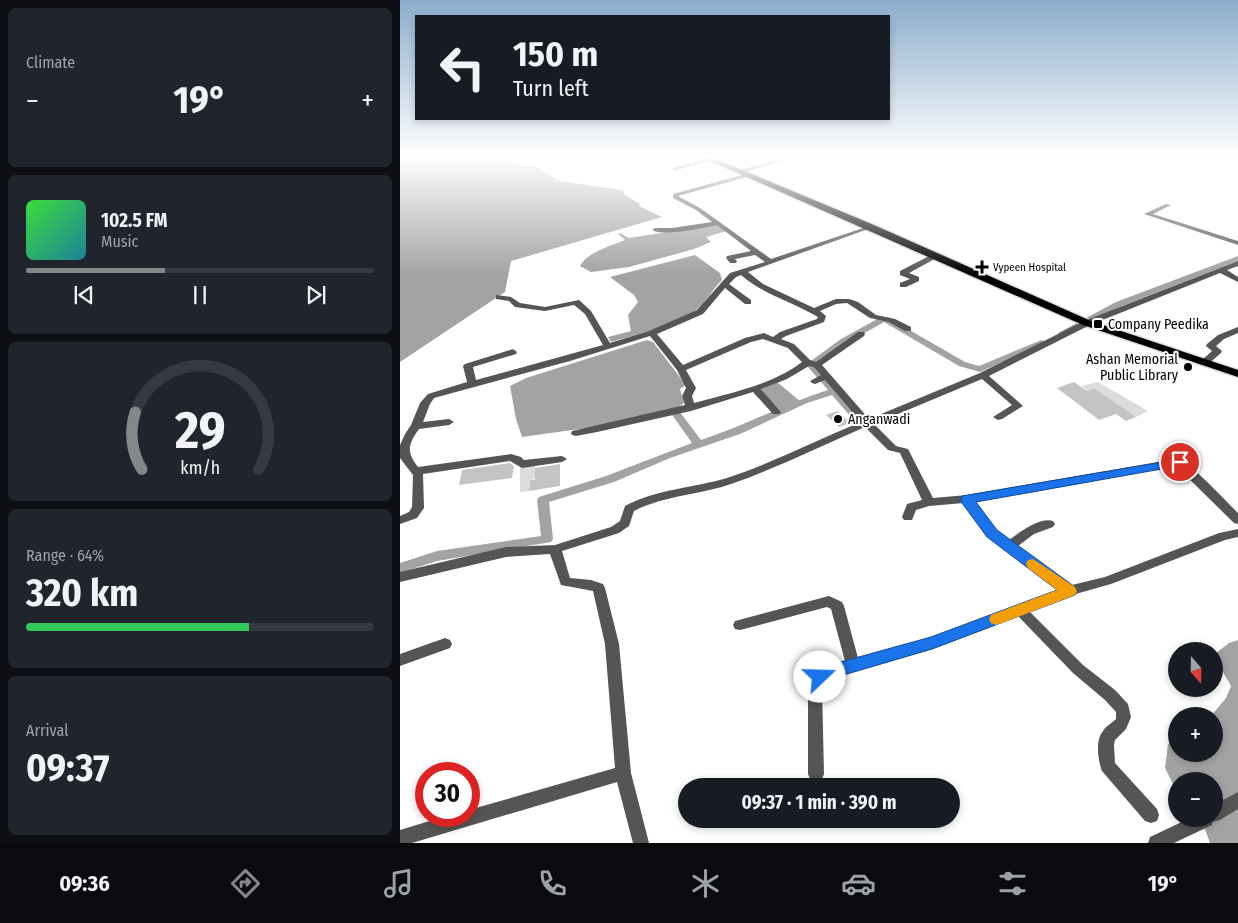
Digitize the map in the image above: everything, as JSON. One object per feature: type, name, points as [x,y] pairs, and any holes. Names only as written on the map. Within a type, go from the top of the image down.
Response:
[{"type":"main road","points":[[800,196],[871,226],[1082,322],[1238,374]]},
{"type":"street","points":[[674,196],[718,222],[770,262]]},
{"type":"street","points":[[1168,205],[1147,214],[1238,243]]},
{"type":"street","points":[[655,230],[672,230],[718,222]]},
{"type":"street","points":[[400,520],[413,515],[418,508],[416,470],[405,458],[404,448],[416,426],[425,403],[431,396],[652,333],[700,312],[733,275],[871,226]]},
{"type":"street","points":[[728,242],[739,238]]},
{"type":"street","points":[[733,261],[730,258],[757,252]]},
{"type":"street","points":[[903,285],[916,279],[903,272],[936,256]]},
{"type":"street","points":[[400,577],[506,552],[555,549],[615,530],[625,522],[629,508],[644,501],[729,481],[983,375],[1082,322],[1238,263]]},
{"type":"street","points":[[1221,270],[1238,280]]},
{"type":"street","points":[[743,272],[750,280],[774,294],[816,311],[822,316],[821,320],[784,334],[774,340]]},
{"type":"street","points":[[725,284],[748,302]]},
{"type":"street","points":[[499,296],[508,298],[518,305],[545,309],[576,302],[588,314],[608,347]]},
{"type":"street","points":[[816,311],[844,299],[852,301],[874,317],[893,320],[908,329]]},
{"type":"street","points":[[1204,363],[1218,351],[1210,346],[1221,336],[1238,330]]},
{"type":"street","points":[[652,333],[681,369],[691,388],[684,410]]},
{"type":"street","points":[[576,433],[684,410],[755,388],[813,363],[861,334]]},
{"type":"street","points":[[681,369],[748,340],[764,336],[791,346],[826,376],[892,448],[901,450],[907,455],[930,502]]},
{"type":"street","points":[[472,384],[468,366],[513,352]]},
{"type":"street","points":[[983,375],[1018,406],[998,417]]},
{"type":"street","points":[[815,381],[826,376]]},
{"type":"street","points":[[755,388],[776,412]]},
{"type":"street","points":[[416,426],[449,422]]},
{"type":"street","points":[[1168,452],[1238,520]]},
{"type":"street","points":[[416,470],[511,458],[517,459],[522,464],[562,459]]},
{"type":"street","points":[[908,517],[911,507],[930,502],[967,499],[1180,462]]},
{"type":"street","points":[[967,499],[992,533],[1070,591]]},
{"type":"street","points":[[1009,546],[1030,530],[1049,524]]},
{"type":"street","points":[[816,774],[816,682],[825,673],[932,643],[1070,591],[1107,582],[1214,540],[1238,533]]},
{"type":"street","points":[[555,549],[565,582],[575,585],[590,583],[599,588],[612,644],[623,773],[641,843]]},
{"type":"street","points":[[740,625],[829,601],[833,602],[837,606],[852,666]]},
{"type":"street","points":[[1020,610],[1078,669],[1110,695],[1123,709],[1124,717],[1121,724],[1108,736],[1106,745],[1108,766],[1151,815]]},
{"type":"street","points":[[400,660],[445,644]]},
{"type":"street","points":[[400,838],[623,773]]},
{"type":"street","points":[[1223,809],[1238,800]]},
{"type":"street","points":[[1156,843],[1189,827]]},
{"type":"shaded area","points":[[400,196],[627,196],[640,204],[639,206],[662,217],[511,261],[505,292],[400,362]]},
{"type":"shaded area","points":[[718,224],[727,231],[706,237],[711,242],[694,249],[629,267],[591,272],[580,266],[593,253],[625,240],[618,234],[620,233],[629,238]]},
{"type":"shaded area","points":[[695,255],[720,273],[722,280],[700,307],[668,325],[611,342],[608,337],[631,331],[628,315],[638,302],[634,295],[610,277]]},
{"type":"shaded area","points":[[647,340],[653,342],[686,385],[680,389],[684,403],[676,409],[601,426],[522,437],[516,419],[510,386],[526,378]]},
{"type":"shaded area","points":[[777,382],[801,402],[778,412],[760,387]]},
{"type":"shaded area","points":[[1098,382],[1148,411],[1136,417],[1094,388],[1087,391],[1082,386]]},
{"type":"shaded area","points":[[535,464],[535,472],[543,478],[530,480],[529,491],[520,492],[520,465]]},
{"type":"shaded area","points":[[1238,640],[1238,843],[1210,843],[1204,827],[1223,827],[1223,772],[1168,772],[1168,774],[1165,768],[1168,744],[1168,762],[1223,762],[1223,707],[1218,707],[1226,698],[1231,686],[1223,672],[1223,648]]},
{"type":"building","points":[[1074,382],[1087,391],[1094,388],[1136,417],[1126,421],[1116,414],[1099,420],[1057,388]]},
{"type":"building","name":"Anganwadi","points":[[837,411],[850,423],[839,427],[826,415]]},
{"type":"building","points":[[510,463],[514,466],[512,478],[459,485],[462,470]]},
{"type":"building","points":[[560,464],[560,486],[529,491],[530,480],[535,480],[535,468]]},
{"type":"waterway","points":[[1062,333],[1119,304],[1238,258]]},
{"type":"waterway","points":[[834,392],[811,365],[844,341],[884,319],[962,364],[980,369],[1042,343]]},
{"type":"waterway","points":[[400,568],[437,556],[547,539],[543,500],[610,479],[666,456],[736,432],[804,401],[834,392]]},
{"type":"waterway","points":[[834,392],[861,422]]},
{"type":"waterway","points":[[673,409],[698,444]]},
{"type":"slow traffic","points":[[996,619],[1070,591],[1033,564]]},
{"type":"place","name":"Vypeen Hospital","points":[[982,267]]},
{"type":"place","name":"Company Peedika","points":[[1098,324]]},
{"type":"place","name":"Ashan Memorial Public Library","points":[[1188,367]]},
{"type":"place","name":"Anganwadi","points":[[838,419]]},
{"type":"route","points":[[820,677],[825,673],[932,643],[1070,591],[992,533],[967,499],[1180,462]]}]
